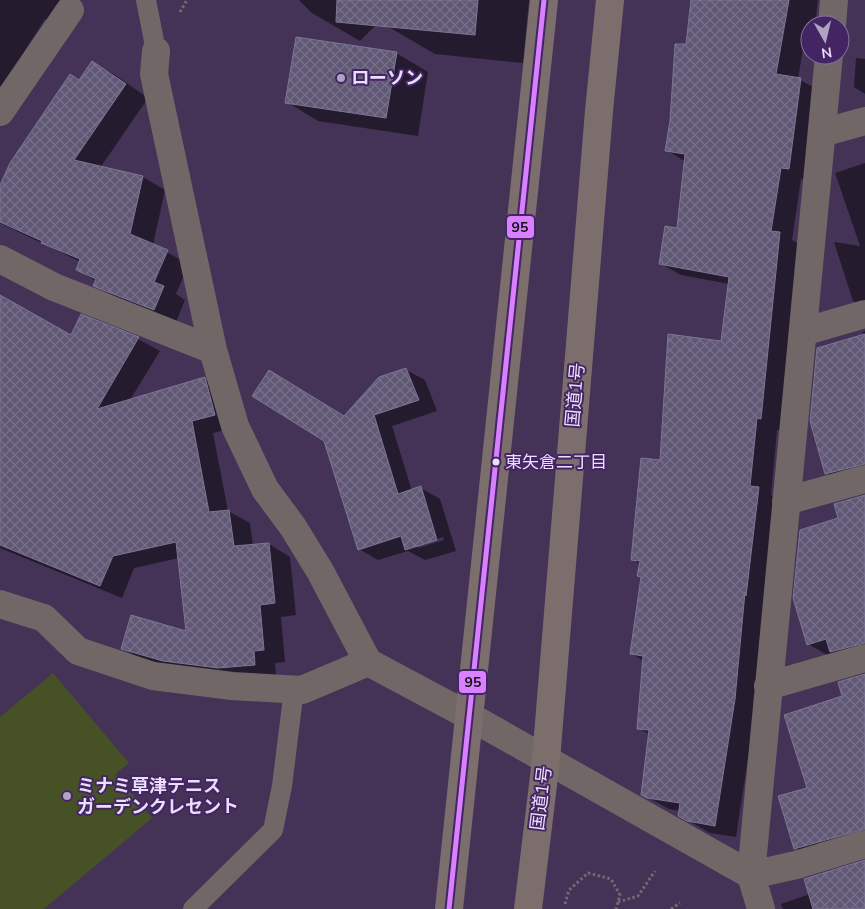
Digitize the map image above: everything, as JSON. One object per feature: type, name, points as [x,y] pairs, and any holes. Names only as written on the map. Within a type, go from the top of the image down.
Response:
[{"type":"highway","points":[[449,909],[544,0]]},
{"type":"highway","name":"国道1号","points":[[528,909],[546,760],[599,111],[610,0]]},
{"type":"street","points":[[833,15],[834,0]]},
{"type":"street","points":[[0,112],[70,10]]},
{"type":"street","points":[[156,50],[154,74],[212,350],[235,426],[265,489],[293,527],[320,571],[368,662],[751,874],[796,865],[865,844]]},
{"type":"street","points":[[761,909],[751,874],[828,65]]},
{"type":"street","points":[[822,133],[865,121]]},
{"type":"street","points":[[0,259],[54,287],[212,350]]},
{"type":"street","points":[[803,332],[865,314]]},
{"type":"street","points":[[786,501],[865,479]]},
{"type":"street","points":[[0,604],[44,618],[78,651],[153,676],[232,686],[302,690],[368,662]]},
{"type":"street","points":[[768,686],[865,658]]},
{"type":"lane","points":[[146,0],[156,50]]},
{"type":"lane","points":[[193,909],[273,830],[282,786],[294,690]]},
{"type":"path","points":[[618,902],[638,896],[655,871]]},
{"type":"path","points":[[564,909],[569,890],[588,874],[611,879],[620,895],[616,909]]},
{"type":"path","points":[[672,909],[680,903]]},
{"type":"green space","name":"ミナミ草津テニス ガーデンクレセント","points":[[53,673],[129,763],[115,774],[152,818],[44,909],[0,909],[0,717]]},
{"type":"building","points":[[337,0],[478,0],[475,35],[336,22]]},
{"type":"building","points":[[691,0],[789,0],[776,74],[801,78],[789,169],[781,168],[771,231],[780,232],[761,419],[757,418],[750,486],[759,487],[746,596],[745,592],[735,699],[715,826],[687,821],[678,816],[680,803],[647,798],[641,795],[649,730],[637,729],[643,656],[630,654],[641,577],[637,576],[640,561],[631,560],[641,458],[660,460],[668,334],[721,341],[729,277],[659,264],[665,226],[677,228],[685,154],[665,151],[670,121],[675,44],[686,44]]},
{"type":"building","name":"ローソン","points":[[296,37],[397,52],[386,118],[285,103]]},
{"type":"building","points":[[92,61],[126,84],[74,160],[143,176],[130,234],[168,250],[154,282],[164,286],[154,310],[93,286],[96,279],[76,270],[80,259],[41,243],[42,241],[0,222],[0,185],[10,163],[70,74],[79,80]]},
{"type":"building","points":[[0,295],[71,335],[81,314],[139,337],[97,409],[205,377],[215,415],[192,421],[209,512],[229,510],[234,546],[269,543],[275,603],[260,605],[264,650],[254,651],[255,665],[218,668],[163,661],[121,649],[131,615],[186,631],[176,542],[113,556],[100,586],[0,545]]},
{"type":"building","points":[[865,334],[865,464],[825,474],[810,421],[817,348]]},
{"type":"building","points":[[406,368],[419,400],[374,415],[398,494],[421,486],[437,540],[405,550],[401,536],[358,550],[324,441],[252,396],[269,370],[344,416],[379,377]]},
{"type":"building","points":[[865,495],[865,643],[830,652],[826,639],[807,645],[793,598],[800,530],[838,518],[834,504]]},
{"type":"building","points":[[865,674],[865,829],[794,849],[778,796],[807,788],[784,715],[842,696],[838,682]]},
{"type":"building","points":[[865,860],[865,909],[813,909],[804,879]]},
{"type":"transit line","name":"95","points":[[449,909],[544,0]]},
{"type":"place","name":"ローソン","points":[[341,78]]},
{"type":"place","name":"東矢倉二丁目","points":[[496,462]]},
{"type":"place","name":"ミナミ草津テニス ガーデンクレセント","points":[[67,796]]}]
